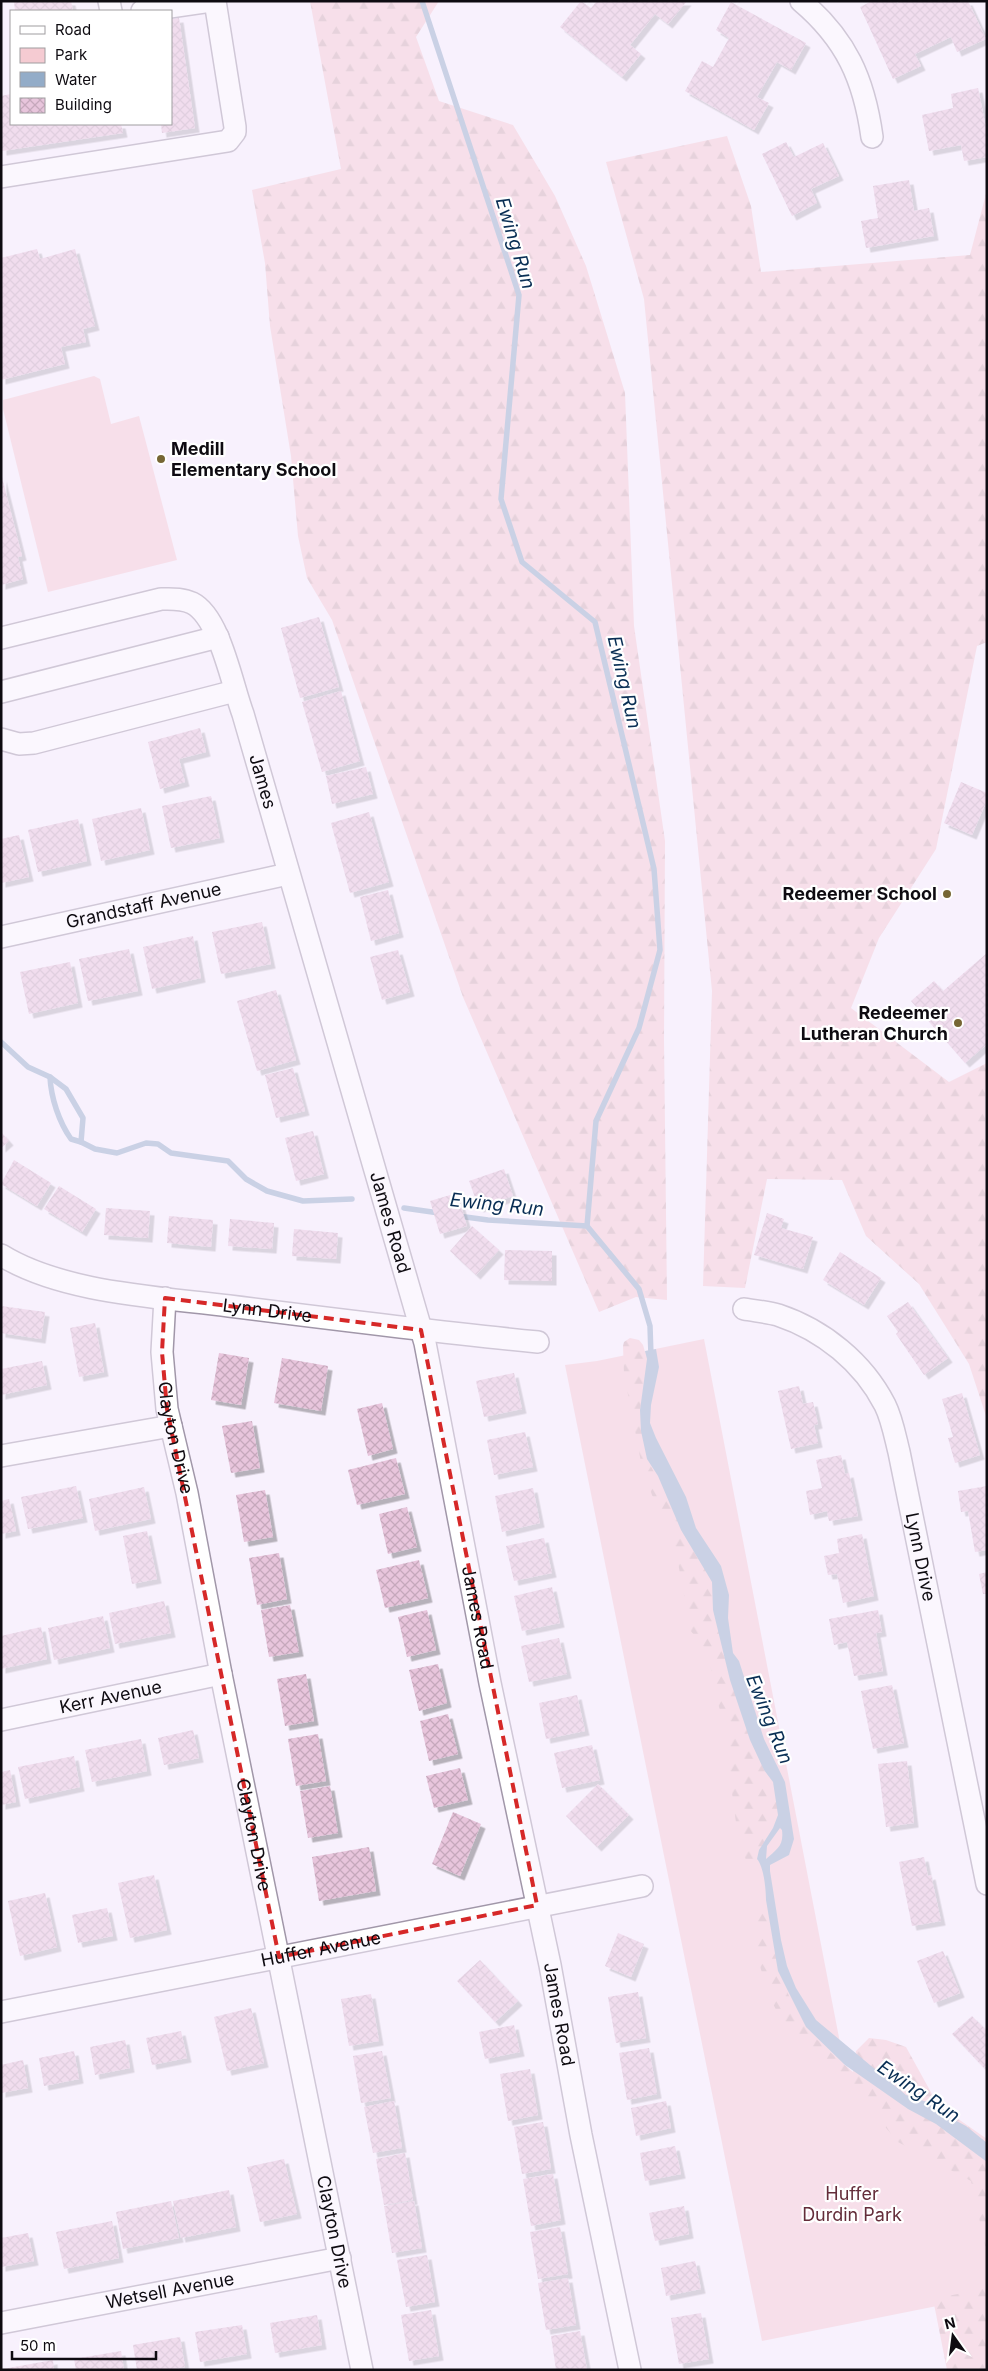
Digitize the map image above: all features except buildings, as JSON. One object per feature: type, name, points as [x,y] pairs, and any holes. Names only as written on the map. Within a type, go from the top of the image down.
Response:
[{"type":"street","points":[[149,10],[211,1]]},
{"type":"street","points":[[1,177],[228,141],[235,132],[235,127],[215,1]]},
{"type":"street","points":[[801,1],[821,18],[843,47],[855,69],[868,104],[872,137]]},
{"type":"street","name":"James","points":[[1,638],[161,599],[179,599],[192,603],[205,614],[218,637],[288,874]]},
{"type":"street","points":[[1,692],[218,637]]},
{"type":"street","points":[[1,739],[19,744],[34,743],[234,690]]},
{"type":"street","name":"Grandstaff Avenue","points":[[1,937],[288,874]]},
{"type":"street","name":"James Road","points":[[288,874],[421,1330],[490,1683],[550,1965],[581,2135],[630,2370]]},
{"type":"street","name":"Lynn Drive","points":[[1,1255],[32,1270],[58,1279],[112,1291],[421,1330],[538,1342]]},
{"type":"street","name":"Clayton Drive","points":[[165,1298],[162,1373],[171,1426],[187,1493],[221,1674],[362,2370]]},
{"type":"street","name":"Lynn Drive","points":[[744,1309],[785,1318],[809,1328],[836,1346],[867,1378],[884,1404],[892,1422],[986,1876]]},
{"type":"street","points":[[1,1456],[171,1426]]},
{"type":"street","name":"Kerr Avenue","points":[[1,1720],[221,1674]]},
{"type":"street","name":"Huffer Avenue","points":[[1,2012],[537,1905],[642,1886]]},
{"type":"street","name":"Wetsell Avenue","points":[[1,2323],[340,2258]]},
{"type":"highlighted area","points":[[165,1298],[421,1330],[537,1905],[279,1957],[167,1409],[162,1352]]},
{"type":"green space","points":[[310,1],[439,1],[416,37],[439,101],[513,125],[555,196],[586,266],[625,393],[634,626],[665,841],[664,1040],[667,1300],[636,1297],[599,1312],[463,997],[332,620],[307,578],[298,536],[291,456],[270,326],[265,263],[252,190],[341,169]]},
{"type":"green space","points":[[727,136],[751,206],[761,272],[970,255],[987,190],[987,642],[977,646],[936,849],[879,938],[851,1008],[949,1082],[987,1063],[985,1100],[987,1419],[969,1364],[919,1284],[866,1236],[842,1180],[767,1179],[745,1288],[703,1286],[712,991],[644,299],[606,162]]},
{"type":"green space","points":[[94,376],[100,379],[111,424],[139,416],[177,560],[48,592],[3,409],[3,400]]},
{"type":"green space","points":[[630,1338],[639,1340],[643,1345],[647,1359],[640,1410],[647,1459],[712,1582],[713,1610],[764,1770],[772,1783],[777,1798],[778,1814],[776,1822],[761,1847],[757,1859],[752,1863],[747,1861],[743,1855],[737,1830],[730,1778],[728,1738],[717,1700],[712,1672],[704,1647],[685,1624],[685,1600],[673,1536],[652,1495],[641,1462],[624,1374],[623,1346],[624,1342]]},
{"type":"green space","name":"Huffer Durdin Park","points":[[704,1339],[847,2079],[987,2156],[987,2296],[762,2341],[565,1365],[597,1361]]},
{"type":"green space","points":[[760,1900],[766,1900],[779,1966],[790,1999],[806,2027],[828,2051],[853,2072],[856,2051],[869,2038],[886,2040],[906,2047],[938,2105],[987,2139],[987,2254],[971,2181],[898,2142],[852,2088],[824,2062],[811,2055],[791,2039],[768,1994],[758,1959],[755,1912],[757,1903]]},
{"type":"green space","points":[[987,2288],[987,2370],[947,2370],[933,2299]]},
{"type":"water","points":[[656,1349],[659,1367],[651,1405],[650,1423],[686,1497],[696,1528],[721,1566],[729,1595],[728,1618],[733,1653],[739,1661],[764,1739],[785,1782],[794,1839],[789,1855],[770,1865],[770,1871],[781,1940],[787,1966],[796,1988],[816,2020],[906,2095],[942,2107],[951,2118],[966,2126],[987,2143],[987,2162],[936,2124],[908,2109],[845,2065],[806,2027],[778,1971],[764,1879],[757,1859],[759,1850],[773,1828],[778,1815],[773,1782],[764,1770],[750,1740],[730,1680],[713,1610],[712,1582],[681,1530],[658,1476],[647,1459],[641,1431],[640,1410],[647,1359],[645,1351]],"holes":[[[780,1828],[782,1830],[781,1844],[766,1859],[767,1846]]]},
{"type":"waterway","name":"Ewing Run","points":[[422,1],[519,295],[501,499],[522,562],[595,622],[654,869],[660,950],[639,1028],[596,1121],[587,1226],[639,1289],[650,1326],[651,1356]]},
{"type":"waterway","name":"Ewing Run","points":[[1,1042],[28,1067],[50,1077],[66,1089],[83,1118],[81,1142],[95,1149],[117,1153],[146,1143],[158,1144],[171,1153],[228,1161],[246,1179],[267,1191],[303,1201],[352,1199]]},
{"type":"waterway","points":[[50,1077],[59,1117],[71,1139],[81,1142]]},
{"type":"waterway","name":"Ewing Run","points":[[404,1208],[439,1213]]},
{"type":"waterway","name":"Ewing Run","points":[[458,1216],[488,1220],[587,1226]]},
{"type":"place","name":"Medill Elementary School","points":[[161,459]]},
{"type":"place","name":"Redeemer School","points":[[947,894]]},
{"type":"place","name":"Redeemer Lutheran Church","points":[[958,1023]]}]
